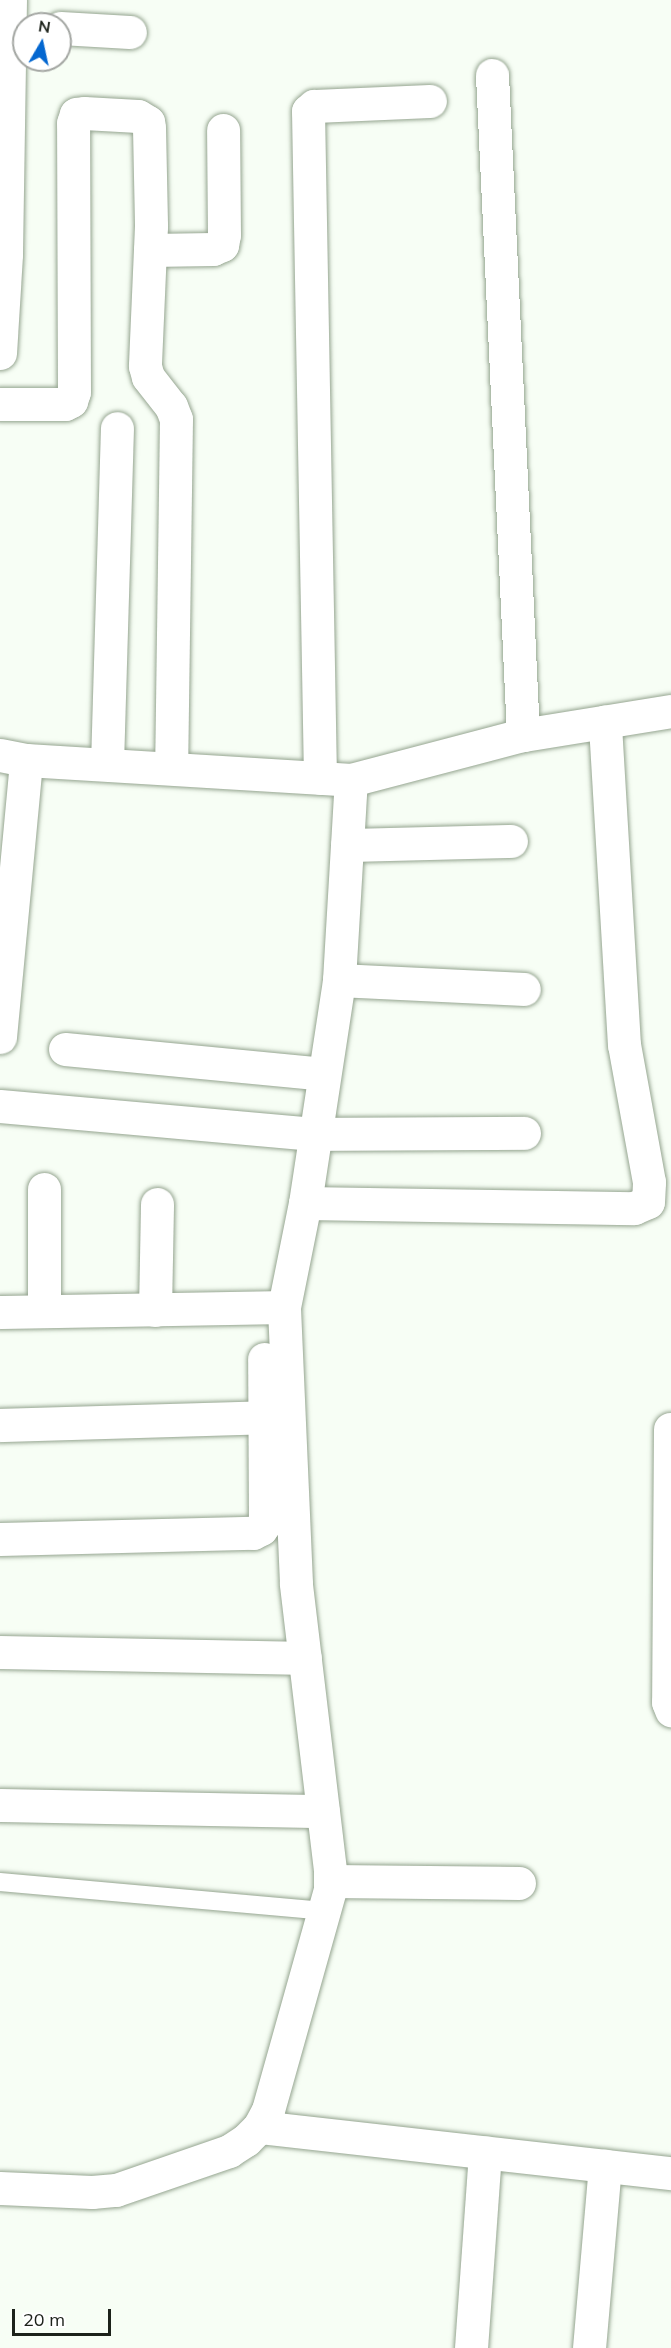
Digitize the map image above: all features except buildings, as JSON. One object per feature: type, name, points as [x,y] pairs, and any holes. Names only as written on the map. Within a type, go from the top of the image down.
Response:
[{"type":"street","points":[[0,353],[11,19]]},
{"type":"street","points":[[72,29],[130,32]]},
{"type":"street","points":[[492,75],[523,735]]},
{"type":"street","points":[[0,1539],[253,1533],[261,1529],[265,1523],[265,1417],[274,1307],[304,1203],[339,980],[347,845],[335,779],[308,111],[314,106],[430,100]]},
{"type":"street","points":[[0,404],[65,404],[71,401],[74,392],[73,123],[76,114],[138,116],[148,122],[150,250],[145,366],[148,376],[171,406],[176,419],[171,768]]},
{"type":"street","points":[[150,250],[213,249],[222,245],[224,235],[223,130]]},
{"type":"street","points":[[107,764],[117,428]]},
{"type":"street","points":[[0,1037],[13,757],[335,779],[523,735],[671,711]]},
{"type":"street","points":[[304,1203],[634,1209],[648,1202],[649,1182],[624,1046],[605,722]]},
{"type":"street","points":[[347,845],[511,841]]},
{"type":"street","points":[[339,980],[524,989]]},
{"type":"street","points":[[65,1048],[324,1074]]},
{"type":"street","points":[[0,1106],[314,1134],[524,1133]]},
{"type":"street","points":[[44,1189],[44,1311]]},
{"type":"street","points":[[155,1310],[157,1204]]},
{"type":"street","points":[[0,1312],[274,1307]]},
{"type":"street","points":[[0,2188],[92,2192],[116,2190],[229,2151],[246,2140],[259,2127],[268,2110],[327,1896],[323,1811],[296,1583],[274,1307]]},
{"type":"street","points":[[0,1425],[265,1417]]},
{"type":"street","points":[[670,1429],[668,1702],[671,1710]]},
{"type":"street","points":[[0,1652],[305,1658]]},
{"type":"street","points":[[0,1805],[323,1811]]},
{"type":"street","points":[[327,1896],[519,1883]]},
{"type":"street","points":[[259,2127],[671,2173]]},
{"type":"street","points":[[471,2348],[485,2153]]},
{"type":"street","points":[[589,2348],[605,2166]]},
{"type":"lane","points":[[0,1882],[327,1896]]}]
